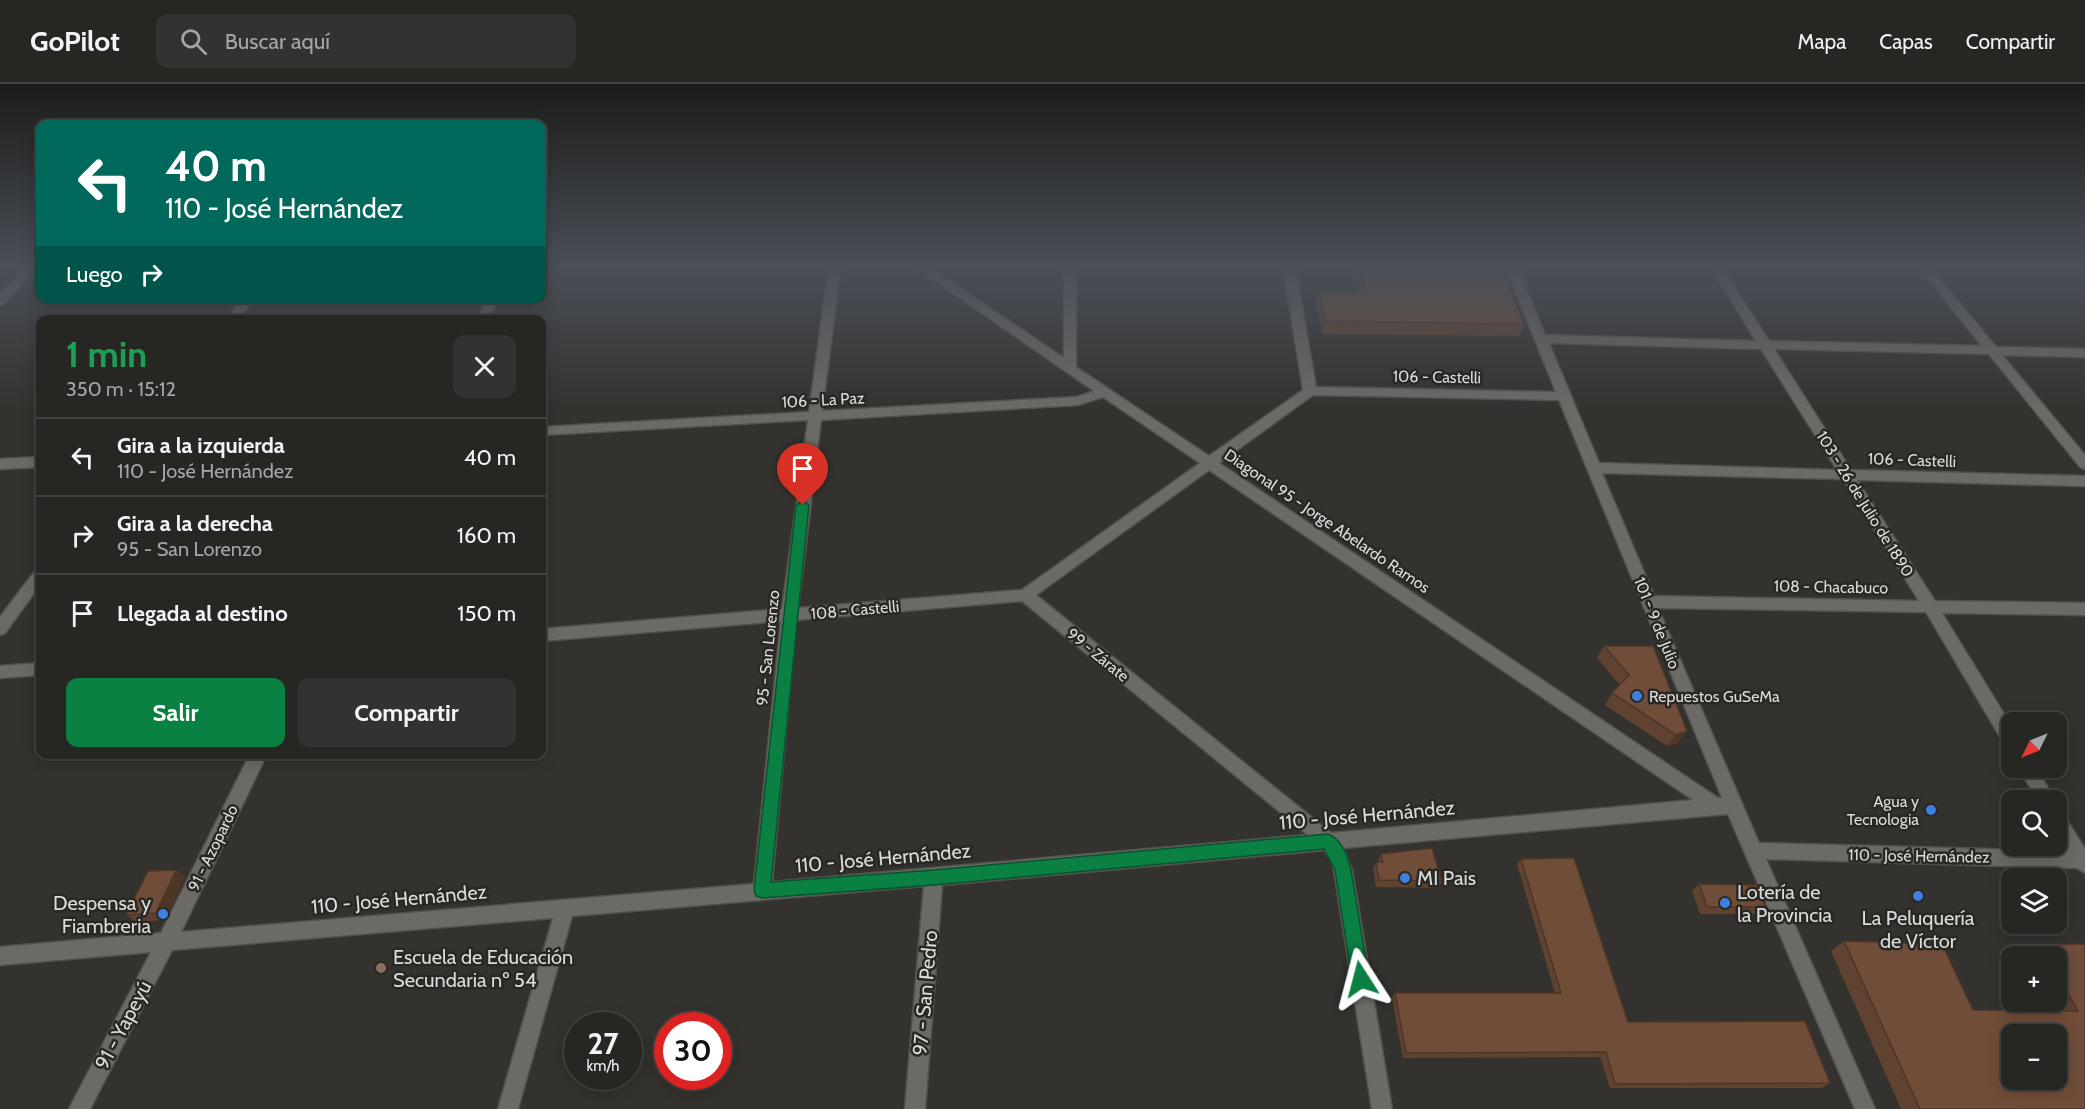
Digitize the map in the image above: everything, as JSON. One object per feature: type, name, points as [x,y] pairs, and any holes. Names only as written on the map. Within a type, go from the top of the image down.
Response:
[{"type":"street","name":"95 - San Lorenzo","points":[[762,890],[789,616],[828,314]]},
{"type":"street","name":"Diagonal 95 - Jorge Abelardo Ramos","points":[[991,314],[1715,806]]},
{"type":"street","points":[[1070,314],[1071,367]]},
{"type":"street","points":[[1025,595],[1310,392],[1297,314]]},
{"type":"street","name":"101 - 9 de Julio","points":[[1530,314],[1734,806],[1865,1109]]},
{"type":"street","name":"103 - 26 de Julio de 1890","points":[[1745,314],[1930,606],[2001,724]]},
{"type":"street","points":[[1961,314],[2085,464]]},
{"type":"street","points":[[1540,339],[2085,353]]},
{"type":"street","name":"106 - La Paz","points":[[546,431],[1078,401],[1104,392]]},
{"type":"street","name":"106 - Castelli","points":[[1310,392],[1563,396]]},
{"type":"street","points":[[0,464],[36,462]]},
{"type":"street","name":"106 - Castelli","points":[[1594,468],[2085,481]]},
{"type":"street","points":[[0,629],[36,580]]},
{"type":"street","name":"108 - Castelli","points":[[546,634],[789,616],[1025,595]]},
{"type":"street","name":"99 - Zárate","points":[[1025,595],[1328,841],[1340,858],[1382,1109]]},
{"type":"street","name":"108 - Chacabuco","points":[[1649,602],[2085,609]]},
{"type":"street","points":[[0,672],[36,669]]},
{"type":"street","name":"91 - Azopardo","points":[[167,941],[257,759]]},
{"type":"street","name":"110 - José Hernández","points":[[0,956],[1734,806]]},
{"type":"street","points":[[2067,834],[2084,861]]},
{"type":"street","name":"110 - José Hernández","points":[[1754,851],[2084,861]]},
{"type":"street","name":"97 - San Pedro","points":[[915,1109],[934,877]]},
{"type":"street","points":[[508,1109],[565,908]]},
{"type":"street","name":"91 - Yapeyú","points":[[79,1109],[167,941]]},
{"type":"building","points":[[1324,314],[1520,314],[1524,324],[1325,321]]},
{"type":"building","points":[[1604,646],[1653,646],[1687,731],[1676,735],[1612,693],[1629,675]]},
{"type":"building","name":"MI Pais","points":[[1432,848],[1442,881],[1379,880],[1376,862],[1383,862],[1381,854]]},
{"type":"building","points":[[1574,858],[1628,1022],[1805,1021],[1830,1083],[1615,1084],[1606,1052],[1406,1053],[1395,993],[1561,993],[1521,859]]},
{"type":"building","points":[[176,870],[156,913],[126,915],[148,871]]},
{"type":"building","points":[[1699,884],[1757,885],[1765,907],[1707,907]]},
{"type":"building","points":[[1844,941],[1942,944],[1973,1010],[2001,1012],[2078,1011],[2067,992],[2067,946],[2041,946],[2040,944],[2085,944],[2085,1109],[1920,1109]]},
{"type":"place","name":"Repuestos GuSeMa","points":[[1637,696]]},
{"type":"place","name":"Agua y Tecnologia","points":[[1931,810]]},
{"type":"place","name":"MI Pais","points":[[1405,878]]},
{"type":"place","name":"La Peluquería de Víctor","points":[[1918,896]]},
{"type":"place","name":"Lotería de la Provincia","points":[[1725,903]]},
{"type":"place","name":"Despensa y Fiambreria","points":[[163,914]]},
{"type":"place","name":"Escuela de Educación Secundaria nº 54","points":[[381,968]]},
{"type":"route","points":[[803,505],[789,616],[762,890],[934,877],[1328,841],[1340,858],[1343,870],[1361,979]]}]
